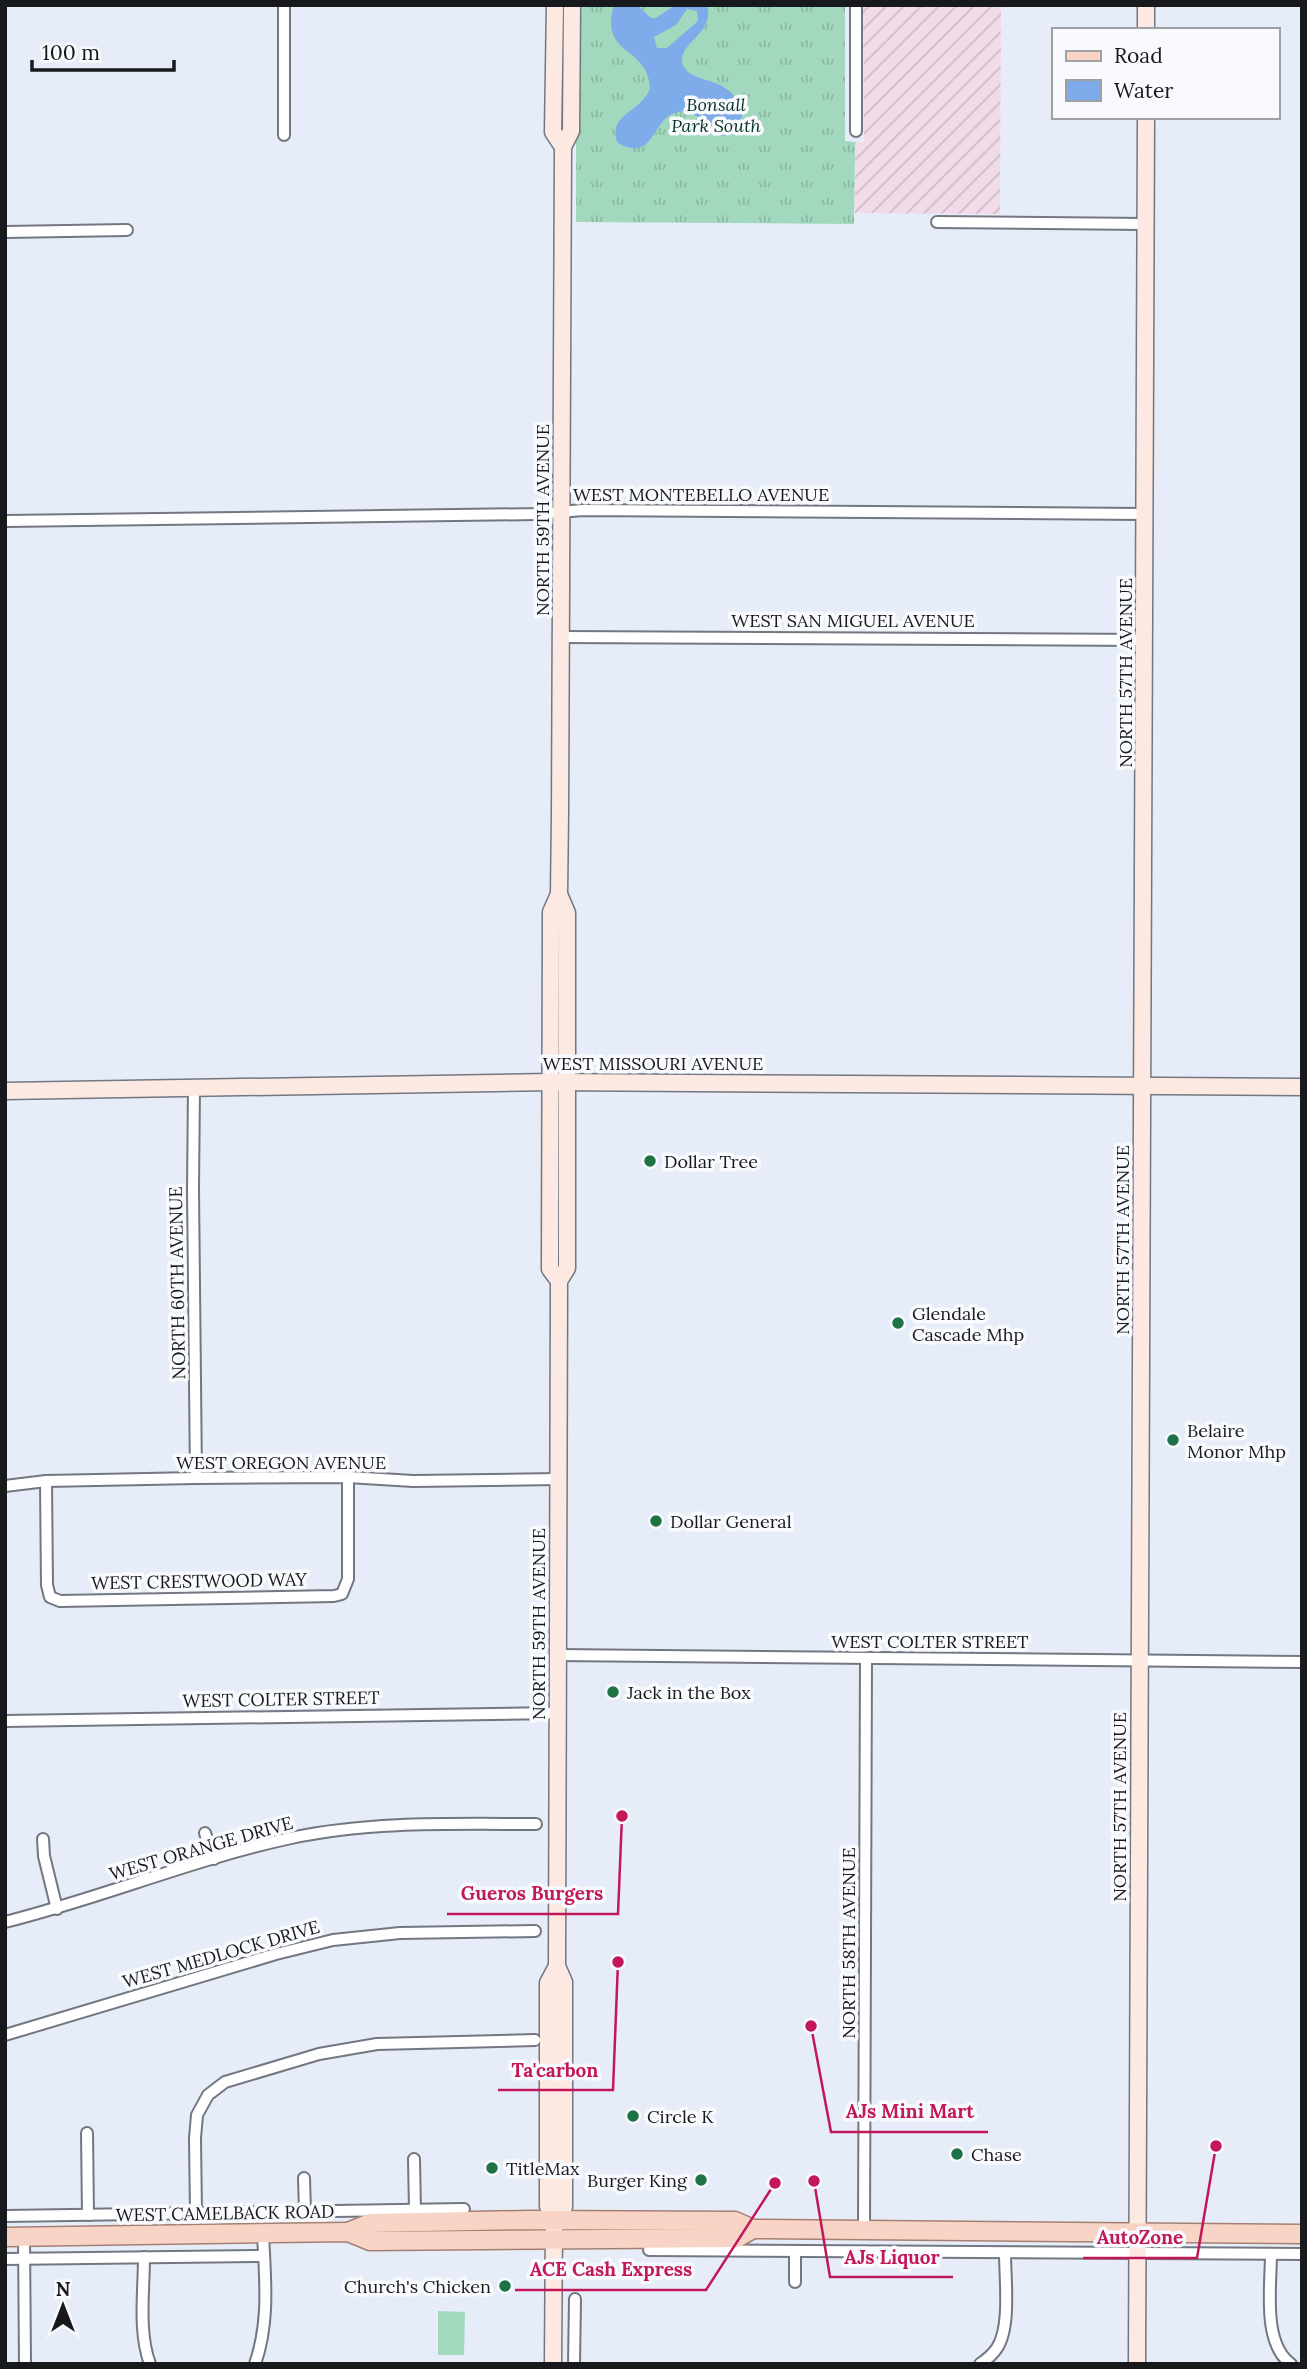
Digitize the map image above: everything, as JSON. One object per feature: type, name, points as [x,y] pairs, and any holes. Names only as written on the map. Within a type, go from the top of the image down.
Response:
[{"type":"main road","name":"WEST CAMELBACK ROAD","points":[[5,2237],[348,2232],[370,2223],[444,2215],[554,2220],[735,2221],[753,2229],[1302,2234]]},
{"type":"main road","name":"WEST CAMELBACK ROAD","points":[[348,2232],[370,2241],[555,2239],[670,2245],[737,2238],[753,2229]]},
{"type":"street","points":[[284,5],[284,135]]},
{"type":"street","name":"NORTH 59TH AVENUE","points":[[555,5],[553,132],[563,147]]},
{"type":"street","name":"NORTH 59TH AVENUE","points":[[553,2364],[555,2239],[554,2220],[548,2206],[548,1983],[557,1966],[559,1281],[567,1268],[567,913],[559,894],[563,147],[571,131],[572,5]]},
{"type":"street","points":[[856,5],[856,131]]},
{"type":"street","points":[[1146,5],[1146,28]]},
{"type":"street","name":"NORTH 57TH AVENUE","points":[[1137,2364],[1146,119]]},
{"type":"street","points":[[937,222],[1146,224]]},
{"type":"street","points":[[5,232],[127,230]]},
{"type":"street","name":"WEST MONTEBELLO AVENUE","points":[[5,521],[561,512],[1144,513]]},
{"type":"street","name":"WEST SAN MIGUEL AVENUE","points":[[561,636],[1145,639]]},
{"type":"street","name":"NORTH 59TH AVENUE","points":[[559,894],[551,912],[550,1269],[559,1281]]},
{"type":"street","name":"WEST MISSOURI AVENUE","points":[[5,1091],[551,1082],[1302,1087]]},
{"type":"street","name":"NORTH 60TH AVENUE","points":[[194,1087],[196,1478]]},
{"type":"street","name":"WEST OREGON AVENUE","points":[[5,1486],[46,1481],[196,1478],[348,1477],[413,1481],[558,1479]]},
{"type":"street","name":"WEST CRESTWOOD WAY","points":[[46,1481],[47,1585],[50,1597],[60,1601],[342,1594],[346,1588],[348,1477]]},
{"type":"street","name":"WEST COLTER STREET","points":[[557,1655],[1302,1662]]},
{"type":"street","name":"NORTH 58TH AVENUE","points":[[864,2229],[866,1658]]},
{"type":"street","name":"WEST COLTER STREET","points":[[5,1721],[557,1713]]},
{"type":"street","name":"WEST ORANGE DRIVE","points":[[5,1922],[293,1838],[348,1830],[454,1824],[536,1824]]},
{"type":"street","points":[[205,1833],[214,1859]]},
{"type":"street","points":[[43,1839],[44,1856],[57,1909]]},
{"type":"street","name":"WEST MEDLOCK DRIVE","points":[[5,2035],[276,1954],[333,1940],[400,1933],[535,1931]]},
{"type":"street","points":[[197,2213],[197,2115],[208,2095],[225,2082],[319,2054],[377,2044],[535,2040]]},
{"type":"street","points":[[87,2133],[88,2215]]},
{"type":"street","points":[[414,2160],[415,2210]]},
{"type":"street","points":[[304,2178],[304,2212]]},
{"type":"street","name":"WEST CAMELBACK ROAD","points":[[5,2216],[415,2210],[444,2215],[464,2209]]},
{"type":"street","points":[[255,2364],[262,2345],[265,2323],[262,2234]]},
{"type":"street","points":[[24,2237],[25,2364]]},
{"type":"street","name":"WEST CAMELBACK ROAD","points":[[649,2250],[670,2245],[795,2251],[1302,2254]]},
{"type":"street","points":[[795,2251],[795,2282]]},
{"type":"street","points":[[980,2364],[997,2349],[1002,2336],[1005,2313],[1005,2253]]},
{"type":"street","points":[[1271,2254],[1272,2331],[1275,2345],[1291,2364]]},
{"type":"street","points":[[5,2259],[264,2256]]},
{"type":"street","points":[[144,2258],[146,2354],[150,2364]]},
{"type":"street","points":[[574,2364],[575,2299]]},
{"type":"street","points":[[554,2306],[574,2319]]},
{"type":"shaded area","points":[[863,5],[1001,5],[1000,214],[855,213],[855,142],[864,142]]},
{"type":"green space","name":"Bonsall Park South","points":[[582,5],[845,5],[845,141],[855,142],[854,224],[576,222],[576,71]]},
{"type":"green space","points":[[438,2311],[465,2312],[464,2355],[438,2355]]},
{"type":"water","points":[[614,5],[637,5],[651,18],[656,18],[675,5],[707,5],[706,24],[684,52],[682,59],[688,72],[727,89],[734,96],[742,113],[736,132],[721,135],[698,117],[681,111],[666,118],[643,147],[628,147],[618,143],[616,133],[621,119],[640,103],[650,88],[647,74],[641,64],[618,43],[611,22]],"holes":[[[687,9],[697,11],[698,21],[667,48],[657,48],[654,37],[676,25]]]},
{"type":"place","name":"Dollar Tree","points":[[650,1161]]},
{"type":"place","name":"Glendale Cascade Mhp","points":[[898,1323]]},
{"type":"place","name":"Belaire Monor Mhp","points":[[1173,1440]]},
{"type":"place","name":"Dollar General","points":[[656,1521]]},
{"type":"place","name":"Jack in the Box","points":[[613,1692]]},
{"type":"place","name":"Gueros Burgers","points":[[622,1816]]},
{"type":"place","name":"Ta'carbon","points":[[618,1962]]},
{"type":"place","name":"AJs Mini Mart","points":[[811,2026]]},
{"type":"place","name":"Circle K","points":[[633,2116]]},
{"type":"place","name":"AutoZone","points":[[1216,2146]]},
{"type":"place","name":"Chase","points":[[957,2154]]},
{"type":"place","name":"TitleMax","points":[[492,2168]]},
{"type":"place","name":"Burger King","points":[[701,2180]]},
{"type":"place","name":"AJs Liquor","points":[[814,2181]]},
{"type":"place","name":"ACE Cash Express","points":[[775,2183]]},
{"type":"place","name":"Church's Chicken","points":[[505,2286]]}]
